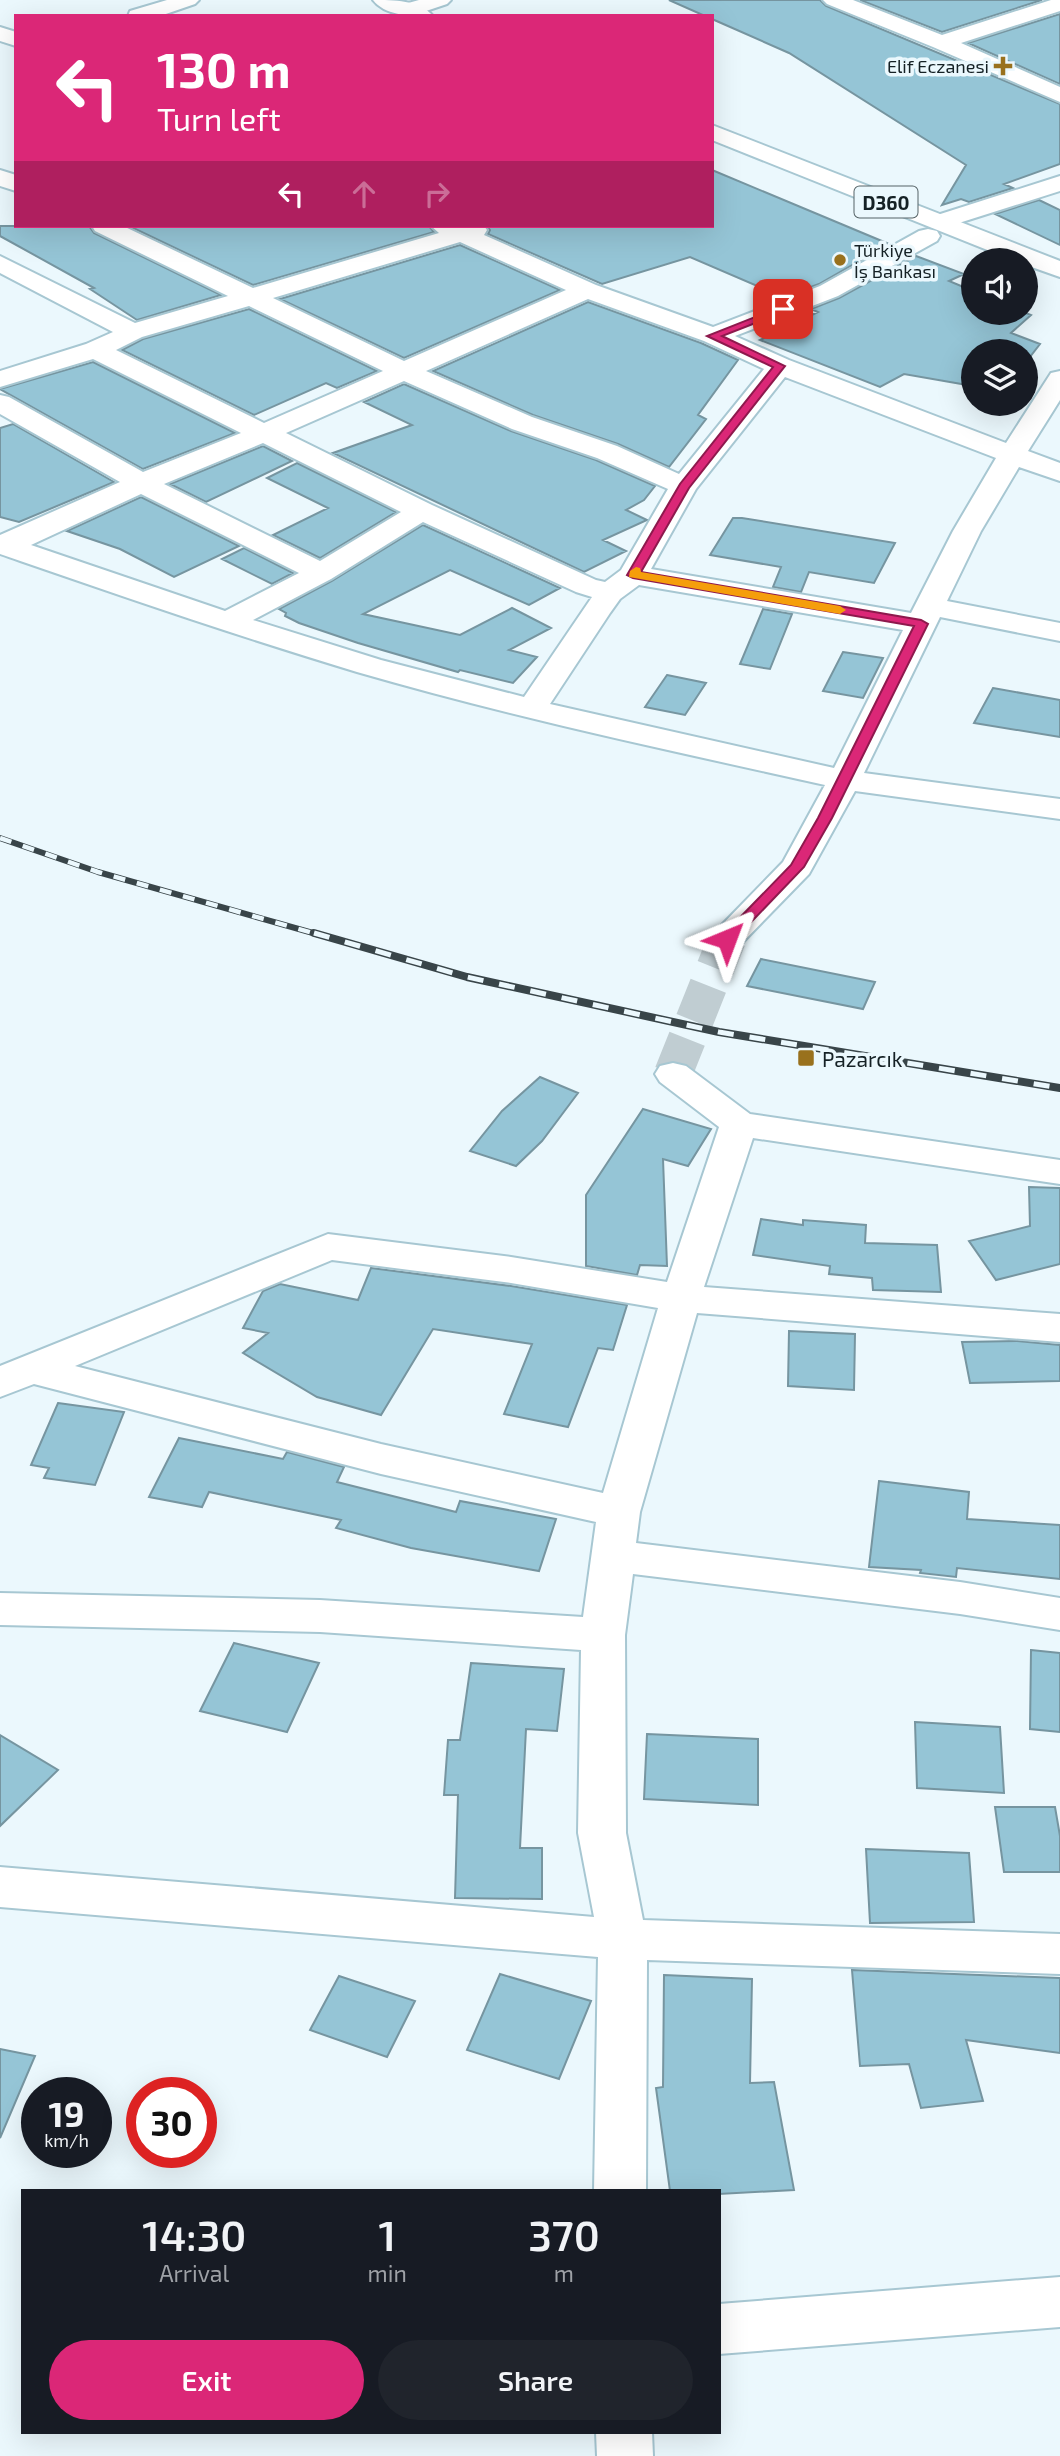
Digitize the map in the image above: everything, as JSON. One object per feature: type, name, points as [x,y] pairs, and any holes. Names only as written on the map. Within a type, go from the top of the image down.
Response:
[{"type":"main road","points":[[144,14],[188,0]]},
{"type":"main road","points":[[374,3],[408,14],[440,0]]},
{"type":"main road","points":[[834,0],[941,42],[1060,95]]},
{"type":"main road","points":[[1018,0],[1051,7]]},
{"type":"main road","points":[[941,42],[1051,7]]},
{"type":"main road","name":"D360","points":[[714,133],[934,229],[964,248]]},
{"type":"main road","name":"D360","points":[[714,154],[1060,270]]},
{"type":"main road","points":[[713,336],[829,291],[934,229],[1060,183]]},
{"type":"main road","points":[[108,228],[402,370],[522,423],[607,452],[684,486]]},
{"type":"main road","points":[[0,379],[95,350],[132,332],[255,297],[453,230],[470,228]]},
{"type":"main road","points":[[453,230],[587,290],[713,336],[780,366],[1060,473]]},
{"type":"main road","points":[[0,263],[132,332]]},
{"type":"main road","points":[[1038,283],[1060,293]]},
{"type":"main road","points":[[3,545],[587,290]]},
{"type":"main road","points":[[95,350],[422,511],[586,586],[622,584],[926,615],[1060,632]]},
{"type":"main road","points":[[531,710],[622,584],[684,486],[780,366]]},
{"type":"main road","points":[[727,939],[797,867],[844,780],[967,531],[1060,379]]},
{"type":"main road","points":[[0,403],[141,483],[321,573]]},
{"type":"main road","points":[[227,622],[321,573],[422,511]]},
{"type":"main road","points":[[3,545],[227,622],[370,666],[531,710],[844,780],[1060,809]]},
{"type":"main road","points":[[673,1074],[739,1124],[1060,1172]]},
{"type":"main road","points":[[620,2189],[623,1939],[601,1833],[603,1635],[617,1534],[681,1298],[739,1124]]},
{"type":"main road","points":[[15,1376],[328,1247],[511,1270],[681,1298],[1060,1328]]},
{"type":"main road","points":[[15,1376],[381,1459],[617,1534],[1060,1614]]},
{"type":"main road","points":[[8,1619],[320,1616],[603,1635]]},
{"type":"main road","points":[[0,1887],[623,1939],[1060,1954]]},
{"type":"main road","points":[[721,2329],[1060,2302]]},
{"type":"main road","points":[[624,2434],[625,2456]]},
{"type":"building","points":[[669,0],[820,0],[826,6],[1060,104],[1060,164],[1004,184],[1013,188],[969,202],[961,199],[942,205],[966,165],[789,53],[714,20],[714,14],[700,14]]},
{"type":"building","points":[[860,0],[1042,0],[942,32]]},
{"type":"building","points":[[1060,14],[1060,84],[968,43]]},
{"type":"building","points":[[714,171],[889,244],[819,284],[783,297],[690,257],[602,284],[488,234],[488,228],[714,228]]},
{"type":"building","points":[[1039,200],[1060,210],[1060,245],[995,214]]},
{"type":"building","points":[[0,226],[90,228],[94,233],[221,295],[137,320],[90,289],[94,288],[0,236]]},
{"type":"building","points":[[133,228],[431,228],[434,232],[253,285]]},
{"type":"building","points":[[460,245],[560,290],[404,358],[280,299]]},
{"type":"building","points":[[916,256],[961,273],[949,281],[961,286],[961,325],[1020,325],[1011,333],[1027,339],[961,339],[961,384],[904,374],[880,387],[760,340],[818,312],[811,309],[839,298]]},
{"type":"building","points":[[588,302],[701,343],[738,360],[698,415],[706,419],[669,467],[618,444],[533,415],[433,371]]},
{"type":"building","points":[[249,309],[377,371],[337,388],[326,383],[254,415],[122,350],[143,339]]},
{"type":"building","points":[[93,362],[235,433],[143,469],[0,389]]},
{"type":"building","points":[[404,384],[511,431],[596,460],[655,486],[644,500],[626,510],[647,520],[603,540],[626,551],[584,572],[333,453],[412,425],[364,402]]},
{"type":"building","points":[[13,424],[114,482],[19,522],[0,517],[0,428]]},
{"type":"building","points":[[263,446],[292,461],[206,502],[170,484]]},
{"type":"building","points":[[297,463],[396,512],[320,558],[273,535],[328,508],[267,478]]},
{"type":"building","points":[[141,497],[239,546],[174,577],[120,549],[67,531]]},
{"type":"building","points":[[733,518],[895,543],[874,583],[809,572],[801,592],[773,587],[781,567],[710,555]]},
{"type":"building","points":[[423,525],[560,588],[529,605],[450,570],[363,614],[460,635],[512,608],[551,628],[509,650],[537,657],[513,683],[460,670],[458,672],[358,643],[299,623],[285,616],[286,613],[279,609],[332,581]]},
{"type":"building","points":[[244,548],[293,573],[272,584],[222,559]]},
{"type":"building","points":[[763,609],[792,614],[770,669],[740,664]]},
{"type":"building","points":[[843,652],[883,658],[863,698],[823,691]]},
{"type":"building","points":[[667,675],[706,683],[685,715],[645,707]]},
{"type":"building","points":[[993,688],[1060,700],[1060,737],[974,723]]},
{"type":"building","name":"Pazarcık","points":[[761,959],[875,982],[863,1009],[747,986]]},
{"type":"building","points":[[540,1077],[578,1093],[542,1141],[516,1166],[470,1151],[502,1111]]},
{"type":"building","points":[[643,1109],[711,1129],[688,1166],[663,1159],[667,1266],[640,1265],[637,1275],[586,1266],[586,1195]]},
{"type":"building","points":[[1029,1187],[1060,1188],[1060,1264],[996,1280],[969,1241],[1030,1226]]},
{"type":"building","points":[[761,1219],[803,1225],[803,1220],[866,1225],[865,1243],[937,1245],[941,1292],[873,1290],[872,1278],[829,1274],[830,1266],[753,1255]]},
{"type":"building","points":[[371,1268],[511,1286],[627,1305],[613,1350],[598,1348],[568,1427],[504,1414],[532,1344],[433,1329],[381,1415],[317,1397],[243,1353],[268,1333],[243,1328],[263,1291],[280,1284],[358,1300]]},
{"type":"building","points":[[789,1331],[855,1334],[854,1390],[788,1386]]},
{"type":"building","points":[[1017,1341],[1060,1345],[1060,1381],[970,1383],[962,1342]]},
{"type":"building","points":[[58,1403],[124,1412],[95,1485],[44,1478],[49,1468],[31,1465]]},
{"type":"building","points":[[179,1438],[283,1459],[287,1452],[344,1467],[337,1482],[456,1512],[460,1501],[556,1519],[539,1571],[411,1548],[336,1528],[341,1520],[209,1492],[202,1507],[149,1497]]},
{"type":"building","points":[[879,1481],[969,1492],[967,1519],[1060,1525],[1060,1579],[957,1568],[956,1577],[920,1573],[921,1570],[869,1567]]},
{"type":"building","points":[[234,1643],[319,1663],[287,1732],[200,1711]]},
{"type":"building","points":[[1031,1650],[1060,1653],[1060,1732],[1030,1729]]},
{"type":"building","points":[[471,1663],[564,1669],[557,1731],[526,1729],[520,1848],[542,1848],[542,1899],[455,1898],[458,1795],[444,1795],[448,1740],[460,1740]]},
{"type":"building","points":[[915,1722],[1000,1727],[1004,1793],[917,1788]]},
{"type":"building","points":[[647,1734],[758,1739],[758,1805],[644,1799]]},
{"type":"building","points":[[0,1735],[58,1770],[0,1826]]},
{"type":"building","points":[[995,1807],[1055,1807],[1060,1836],[1060,1872],[1004,1872]]},
{"type":"building","points":[[866,1849],[969,1853],[974,1922],[870,1923]]},
{"type":"building","points":[[852,1970],[1060,1978],[1060,2053],[966,2040],[983,2101],[921,2108],[909,2064],[860,2066]]},
{"type":"building","points":[[500,1974],[591,2001],[559,2079],[467,2050]]},
{"type":"building","points":[[664,1975],[752,1979],[750,2083],[774,2082],[794,2190],[721,2194],[721,2189],[670,2189],[656,2088],[663,2087]]},
{"type":"building","points":[[339,1976],[415,2001],[387,2057],[310,2030]]},
{"type":"building","points":[[0,2049],[35,2056],[26,2077],[21,2077],[21,2089],[0,2138]]},
{"type":"tunnel","points":[[673,1074],[727,939]]},
{"type":"railway","points":[[0,838],[98,872],[320,935]]},
{"type":"railway","points":[[314,933],[467,977],[719,1032],[1060,1088]]},
{"type":"slow traffic","points":[[636,571],[633,575],[840,610]]},
{"type":"place","name":"Elif Eczanesi","points":[[1003,66]]},
{"type":"place","name":"Türkiye İş Bankası","points":[[840,260]]},
{"type":"place","name":"Pazarcık","points":[[806,1058]]},
{"type":"route","points":[[727,939],[797,867],[825,818],[921,624],[633,575],[684,486],[780,366],[713,336],[783,309]]}]
